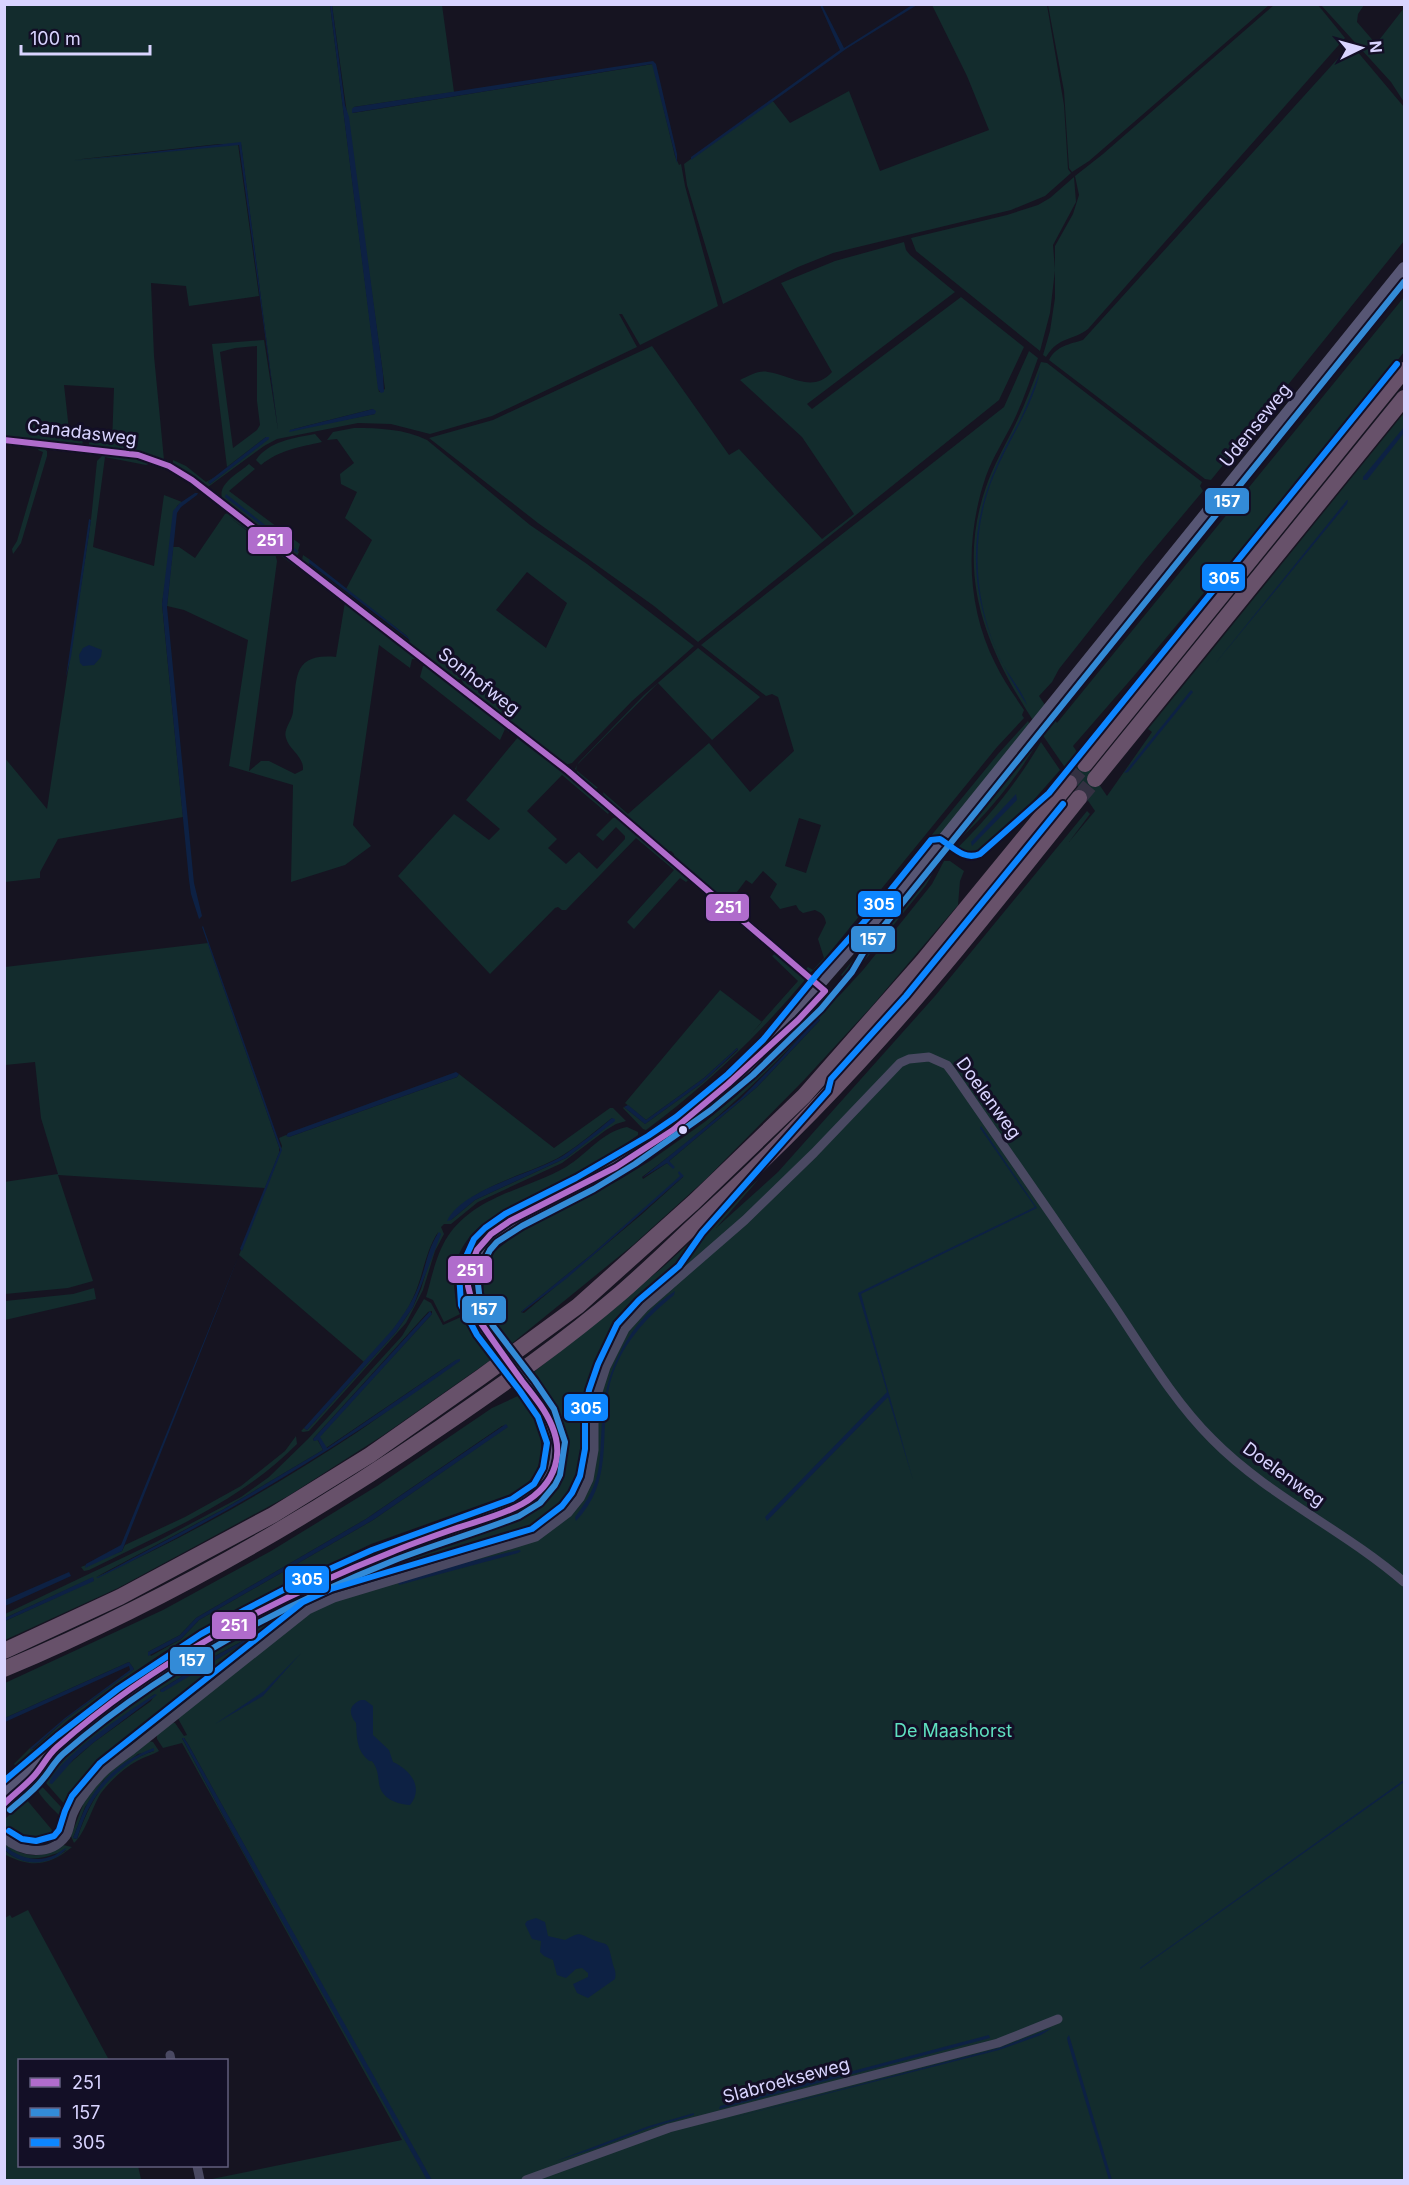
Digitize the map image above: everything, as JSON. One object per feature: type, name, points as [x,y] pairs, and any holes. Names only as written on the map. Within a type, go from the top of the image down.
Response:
[{"type":"highway","points":[[1085,764],[1404,370]]},
{"type":"highway","points":[[1095,779],[1404,398]]},
{"type":"highway","points":[[4,1651],[120,1597],[273,1515],[370,1455],[482,1377],[578,1306],[742,1158],[811,1088],[923,961],[1069,783]]},
{"type":"highway","points":[[4,1669],[123,1615],[193,1580],[276,1533],[393,1460],[458,1415],[550,1350],[622,1292],[752,1173],[859,1063],[913,1002],[1079,798]]},
{"type":"street","name":"Udenseweg","points":[[21,1783],[72,1734],[128,1693],[166,1666],[241,1622],[308,1588],[399,1548],[509,1510],[536,1496],[554,1467],[556,1439],[541,1405],[475,1314],[467,1283],[470,1265],[483,1243],[505,1225],[626,1161],[679,1125],[750,1066],[782,1032],[792,1026],[822,988],[854,954],[858,943],[1404,268]]},
{"type":"street","name":"Canadasweg","points":[[4,440],[125,452],[156,460]]},
{"type":"street","name":"Sonhofweg","points":[[156,460],[180,472],[210,493],[568,771],[822,988]]},
{"type":"street","name":"Doelenweg","points":[[4,1838],[30,1851],[55,1846],[67,1835],[73,1813],[79,1802],[105,1769],[308,1610],[334,1598],[536,1537],[568,1513],[580,1498],[589,1479],[594,1450],[594,1415],[598,1392],[606,1367],[625,1329],[645,1307],[753,1213],[892,1071],[909,1059],[921,1056],[939,1060],[953,1073],[1157,1369],[1212,1440],[1244,1468],[1404,1582]]},
{"type":"street","points":[[4,1793],[21,1783]]},
{"type":"street","points":[[4,1804],[21,1783]]},
{"type":"street","name":"Slabroekseweg","points":[[526,2181],[669,2128],[998,2043],[1058,2019]]},
{"type":"green space","points":[[1048,4],[1269,5],[1089,161],[1072,172],[1069,168],[1064,91]]},
{"type":"green space","points":[[4,5],[330,5],[379,392],[385,389],[332,5],[442,5],[454,92],[354,107],[353,113],[653,64],[675,156],[679,165],[681,164],[718,306],[640,345],[622,314],[619,314],[637,347],[492,416],[430,434],[391,424],[358,423],[277,439],[208,487],[173,464],[173,460],[186,466],[206,482],[215,477],[208,482],[210,484],[269,438],[266,437],[227,467],[212,344],[264,340],[278,430],[241,144],[238,144],[259,296],[189,306],[186,286],[151,283],[154,356],[164,460],[89,445],[89,442],[112,444],[114,388],[64,385],[70,439],[83,441],[82,445],[5,437]],"holes":[[[219,144],[238,144],[73,160]],[[257,346],[257,401],[260,425],[257,430],[233,448],[220,352]],[[373,409],[375,414],[290,430]]]},
{"type":"green space","points":[[932,5],[1047,5],[1064,105],[1068,169],[1071,173],[1045,196],[1011,210],[833,253],[798,267],[723,304],[687,185],[684,164],[772,100],[790,123],[849,91],[880,171],[989,130],[967,76]]},
{"type":"green space","points":[[1274,5],[1318,5],[1345,38],[1088,329],[1056,345],[1046,357],[1043,355],[1050,331],[1055,298],[1055,246],[1073,214],[1079,195],[1075,176]]},
{"type":"green space","points":[[1321,5],[1364,5],[1358,14],[1357,22],[1376,44],[1404,8],[1404,102],[1391,82]]},
{"type":"green space","points":[[1351,44],[1404,107],[1404,241],[1211,480],[1205,479],[1049,360],[1059,349],[1083,340]]},
{"type":"green space","points":[[1074,177],[1076,202],[1053,245],[1055,270],[1050,313],[1040,351],[916,251],[911,238],[1007,215],[1038,205],[1050,198]]},
{"type":"green space","points":[[904,242],[910,255],[955,292],[807,404],[812,409],[961,297],[1024,347],[999,400],[698,642],[654,606],[538,523],[429,438],[493,420],[652,346],[729,455],[739,449],[822,539],[854,514],[802,437],[740,380],[764,372],[801,381],[817,382],[832,372],[781,283],[835,261]]},
{"type":"green space","name":"De Maashorst","points":[[1404,297],[1404,352],[1277,513],[1250,538],[1073,746],[1107,796],[1152,732],[1148,729],[1404,413],[1404,2180],[207,2180],[402,2140],[182,1743],[163,1748],[157,1739],[157,1734],[171,1722],[175,1723],[184,1736],[187,1735],[174,1711],[88,1781],[71,1808],[67,1807],[39,1775],[69,1744],[123,1702],[231,1633],[306,1594],[363,1568],[513,1515],[526,1509],[537,1500],[554,1479],[562,1453],[562,1439],[553,1415],[534,1385],[538,1383],[539,1378],[534,1372],[662,1268],[759,1179],[716,1228],[778,1172],[935,996],[1087,811],[1090,814],[1069,842],[1095,811],[1044,737],[999,660],[983,620],[975,578],[975,534],[986,487],[1022,410],[1041,362],[1047,363],[1202,482],[1200,486],[1203,491],[1146,559],[1039,696],[1057,723]],"holes":[[[374,1579],[294,1617],[319,1600]],[[291,1614],[161,1692],[160,1690],[208,1660]],[[155,1694],[151,1701],[93,1743],[50,1781],[85,1745]],[[182,1738],[188,1744],[412,2151],[230,1828]]]},
{"type":"green space","points":[[1029,351],[1038,358],[1017,414],[986,476],[974,523],[972,547],[972,571],[978,618],[995,663],[1024,710],[1022,715],[1024,718],[997,747],[821,963],[809,974],[805,970],[808,967],[813,970],[824,958],[818,939],[826,923],[821,914],[815,910],[803,913],[796,905],[780,909],[770,897],[777,884],[763,871],[752,884],[746,880],[728,904],[673,857],[674,854],[671,851],[668,852],[604,797],[603,792],[628,814],[709,743],[750,792],[794,751],[778,697],[772,694],[766,696],[701,645],[1004,407]],"holes":[[[799,818],[821,825],[806,873],[785,866]]]},
{"type":"green space","points":[[354,428],[382,429],[410,433],[427,440],[530,525],[587,564],[694,646],[632,701],[572,763],[565,765],[465,686],[461,679],[456,680],[302,560],[303,555],[309,559],[309,564],[410,642],[407,636],[346,589],[372,540],[345,518],[357,492],[341,484],[340,474],[354,463],[337,439],[327,440],[333,432]],"holes":[[[527,572],[567,603],[546,648],[496,610]]]},
{"type":"green space","points":[[315,434],[322,442],[282,452],[261,465],[256,460],[275,444]]},
{"type":"green space","points":[[40,446],[47,451],[47,456],[21,543],[13,554],[12,549],[17,541],[43,452],[38,450]]},
{"type":"green space","points":[[105,453],[121,454],[151,463],[146,465],[105,457],[93,547],[154,566],[164,495],[182,502],[177,506],[162,604],[183,817],[58,839],[40,872],[40,878],[5,882],[4,757],[47,809],[91,520],[97,461]]},
{"type":"green space","points":[[249,464],[255,469],[229,491],[300,544],[297,556],[222,498],[226,483]]},
{"type":"green space","points":[[230,512],[298,565],[296,567],[228,516],[275,553],[277,561],[249,771],[261,761],[269,761],[295,774],[303,770],[301,761],[285,735],[293,712],[297,679],[304,664],[311,659],[336,657],[345,602],[416,656],[412,659],[410,668],[379,645],[353,825],[371,846],[345,865],[291,882],[293,785],[229,766],[248,640],[184,610],[167,606],[173,547],[179,547],[195,558],[225,514]]},
{"type":"green space","points":[[698,648],[760,697],[712,740],[658,683],[578,764],[644,695]]},
{"type":"green space","points":[[426,665],[510,730],[509,732],[505,729],[500,740],[420,677],[423,666]]},
{"type":"green space","points":[[1028,721],[1030,725],[831,968],[826,964],[998,754]]},
{"type":"green space","points":[[1035,733],[1039,740],[1009,784],[974,825],[948,850],[944,846]]},
{"type":"green space","points":[[519,736],[610,811],[608,814],[562,775],[527,811],[557,839],[548,848],[566,864],[579,852],[597,869],[625,839],[616,827],[603,841],[596,835],[613,818],[617,817],[689,879],[686,882],[680,878],[634,929],[627,922],[674,870],[636,838],[566,910],[555,908],[490,974],[398,876],[454,814],[489,840],[500,829],[466,800]]},
{"type":"green space","points":[[1041,742],[1060,770],[988,852],[979,858],[970,860],[952,853],[1000,801]]},
{"type":"green space","points":[[576,770],[598,788],[595,789],[584,781]]},
{"type":"green space","points":[[933,861],[940,861],[926,885],[848,981],[841,975]]},
{"type":"green space","points":[[944,861],[950,861],[964,871],[960,881],[958,905],[872,1006],[804,1080],[706,1179],[633,1245],[510,1345],[493,1321],[483,1290],[485,1269],[495,1251],[518,1233],[619,1180],[650,1161],[735,1097],[841,994],[932,884]],"holes":[[[817,1018],[820,1020],[757,1087],[669,1161],[673,1168],[667,1163],[643,1179],[642,1177],[734,1102]],[[683,1175],[641,1215],[524,1313],[521,1312]]]},
{"type":"green space","points":[[208,943],[279,1147],[279,1153],[265,1188],[58,1175],[93,1281],[68,1288],[5,1294],[4,1182],[58,1174],[41,1118],[35,1062],[5,1065],[5,967]]},
{"type":"green space","points":[[776,953],[805,978],[749,1041],[710,1078],[646,1130],[623,1108],[645,1124],[702,1083],[738,1050],[737,1048],[704,1078],[646,1120],[625,1103],[720,990],[762,1022],[798,981],[772,956]]},
{"type":"green space","points":[[798,996],[803,1000],[775,1032],[745,1061],[722,1077]]},
{"type":"green space","points":[[813,1009],[815,1012],[756,1073],[687,1129],[770,1053]]},
{"type":"green space","points":[[459,1074],[554,1148],[610,1108],[613,1108],[626,1121],[606,1130],[562,1163],[478,1202],[451,1224],[444,1224],[441,1227],[444,1234],[435,1251],[423,1290],[406,1323],[309,1431],[303,1432],[301,1431],[304,1428],[307,1430],[396,1332],[413,1307],[421,1289],[438,1232],[430,1248],[416,1290],[403,1316],[364,1362],[239,1255],[282,1146],[279,1138],[286,1135],[289,1137],[457,1077]],"holes":[[[612,1118],[614,1121],[566,1158],[475,1200],[451,1220],[459,1208],[471,1198],[550,1162],[582,1142]]]},
{"type":"green space","points":[[700,1095],[702,1097],[656,1135],[650,1134]]},
{"type":"green space","points":[[627,1127],[638,1132],[638,1135],[593,1165],[498,1213],[480,1227],[465,1243],[456,1262],[454,1286],[460,1314],[444,1322],[433,1300],[426,1297],[440,1250],[459,1222],[487,1202],[566,1167],[602,1138]]},
{"type":"green space","points":[[643,1139],[643,1144],[587,1178],[489,1229],[477,1242],[468,1258],[480,1335],[465,1310],[460,1289],[463,1260],[472,1243],[500,1217],[573,1182]]},
{"type":"green space","points":[[659,1149],[660,1151],[594,1190],[512,1232],[494,1248],[485,1261],[479,1283],[490,1327],[477,1302],[474,1280],[478,1262],[489,1246],[524,1220]]},
{"type":"green space","points":[[94,1288],[96,1299],[5,1320],[5,1301],[73,1294]]},
{"type":"green space","points":[[424,1299],[431,1303],[443,1325],[461,1317],[492,1359],[382,1436],[288,1496],[118,1588],[5,1640],[5,1621],[94,1580],[92,1578],[5,1618],[5,1614],[158,1541],[241,1497],[269,1477],[308,1439],[402,1336]],"holes":[[[432,1311],[432,1314],[319,1437],[326,1448],[456,1360],[369,1424],[293,1473],[196,1529],[96,1577],[224,1509],[323,1450],[317,1439],[314,1441],[313,1439],[428,1312]]]},
{"type":"green space","points":[[520,1395],[535,1419],[541,1444],[541,1457],[530,1480],[519,1491],[371,1544],[256,1599],[164,1652],[121,1681],[67,1721],[17,1767],[14,1764],[67,1718],[134,1669],[129,1662],[5,1718],[5,1683],[163,1610],[271,1551],[377,1486],[492,1408]],"holes":[[[507,1425],[373,1520],[199,1620],[181,1639],[151,1656],[148,1652],[180,1635],[196,1618],[366,1519],[502,1426]]]},
{"type":"green space","points":[[526,1395],[540,1414],[551,1447],[547,1470],[541,1481],[524,1498],[297,1588],[30,1763],[69,1727],[157,1661],[254,1605],[353,1557],[403,1537],[515,1499],[530,1488],[540,1477],[547,1451],[540,1423]]},
{"type":"green space","points":[[296,1436],[297,1444],[275,1465],[225,1500],[171,1530],[89,1570],[84,1571],[81,1567],[122,1551],[125,1545],[185,1517],[241,1486],[285,1451]]},
{"type":"green space","points":[[148,1741],[153,1742],[159,1751],[132,1764],[109,1784],[101,1793],[82,1833],[74,1843],[71,1836],[84,1802],[101,1779]],"holes":[[[154,1751],[125,1765],[104,1784],[89,1810],[77,1839],[73,1838],[85,1807],[103,1781],[138,1754]]]},
{"type":"green space","points":[[35,1779],[61,1807],[71,1813],[68,1821],[64,1820],[41,1796]]},
{"type":"green space","points":[[19,1797],[26,1799],[52,1830],[51,1842],[26,1844],[5,1830],[5,1819],[21,1804],[18,1801],[5,1813],[5,1807]]},
{"type":"green space","points":[[5,1842],[18,1852],[33,1855],[49,1853],[63,1845],[72,1847],[56,1858],[32,1863],[6,1855],[4,1850],[20,1859],[36,1862],[67,1850],[42,1858],[28,1858],[13,1852],[5,1846]]},
{"type":"green space","points":[[28,1910],[108,2059],[18,2059],[18,2167],[138,2167],[141,2179],[5,2180],[5,1918],[10,1915],[12,1918]]},
{"type":"water","points":[[330,5],[332,5],[345,105],[349,117],[383,374],[384,392],[381,393],[378,389]]},
{"type":"water","points":[[820,5],[844,48],[912,5],[917,5],[846,49],[691,160],[691,157],[840,50]]},
{"type":"water","points":[[653,61],[656,64],[677,154],[677,163],[652,64],[352,113],[354,107]]},
{"type":"water","points":[[241,142],[278,430],[239,145],[72,161]]},
{"type":"water","points":[[1040,371],[1032,397],[994,475],[981,519],[978,542],[979,588],[989,631],[978,590],[976,561],[978,530],[984,499],[996,467],[1029,401]]},
{"type":"water","points":[[373,409],[376,411],[375,414],[289,432],[290,430]]},
{"type":"water","points":[[1404,427],[1404,433],[1367,480],[1363,480],[1363,477]]},
{"type":"water","points":[[266,437],[269,439],[210,484],[208,482]]},
{"type":"water","points":[[198,493],[177,513],[167,607],[194,883],[202,916],[199,919],[189,880],[162,604],[173,511]]},
{"type":"water","points":[[226,494],[298,551],[297,553],[225,497]]},
{"type":"water","points":[[1347,500],[1347,504],[1214,665]]},
{"type":"water","points":[[89,519],[91,520],[66,677]]},
{"type":"water","points":[[309,559],[407,636],[411,641],[309,563]]},
{"type":"water","points":[[89,645],[102,650],[101,657],[94,665],[83,666],[79,655],[83,648]]},
{"type":"water","points":[[1006,669],[1021,692],[1027,705],[1010,677]]},
{"type":"water","points":[[1191,690],[1193,692],[1128,772],[1124,773]]},
{"type":"water","points":[[1016,794],[1017,800],[972,846],[971,842]]},
{"type":"water","points":[[203,926],[282,1150],[242,1251],[240,1249],[280,1150]]},
{"type":"water","points":[[817,1018],[820,1020],[757,1087],[669,1161],[675,1167],[673,1169],[667,1163],[642,1178],[740,1099]]},
{"type":"water","points":[[737,1048],[702,1083],[645,1124],[624,1107],[628,1105],[646,1120],[704,1078]]},
{"type":"water","points":[[456,1072],[459,1074],[457,1077],[289,1137],[286,1136],[288,1133]]},
{"type":"water","points":[[612,1118],[615,1121],[566,1158],[475,1200],[447,1221],[455,1209],[468,1199],[564,1155]]},
{"type":"water","points":[[981,1126],[1037,1208],[861,1294],[913,1480],[888,1397],[767,1521],[765,1517],[887,1392],[858,1293],[1035,1207],[980,1128]]},
{"type":"water","points":[[679,1171],[684,1176],[566,1279],[521,1313],[680,1176]]},
{"type":"water","points":[[439,1232],[441,1234],[413,1307],[396,1332],[307,1430],[304,1428],[401,1318],[418,1289],[430,1250]]},
{"type":"water","points":[[239,1255],[122,1551],[85,1568],[86,1564],[121,1545]]},
{"type":"water","points":[[675,1291],[674,1295],[632,1338],[617,1364],[608,1393],[600,1476],[588,1506],[576,1521],[575,1517],[591,1493],[598,1472],[604,1403],[614,1365],[622,1348],[645,1316]]},
{"type":"water","points":[[430,1311],[432,1314],[320,1437],[327,1448],[456,1360],[460,1359],[460,1361],[373,1421],[284,1477],[192,1529],[96,1578],[224,1509],[323,1450],[318,1440],[313,1439]]},
{"type":"water","points":[[506,1424],[508,1427],[373,1520],[199,1620],[181,1639],[148,1656],[148,1652],[180,1635],[196,1618],[366,1519]]},
{"type":"water","points":[[521,1551],[518,1553],[399,1585],[398,1582],[451,1566]]},
{"type":"water","points":[[69,1572],[71,1576],[5,1606],[5,1600]]},
{"type":"water","points":[[93,1577],[94,1581],[5,1621],[5,1618]]},
{"type":"water","points":[[292,1614],[161,1692],[160,1690],[208,1660]]},
{"type":"water","points":[[301,1653],[263,1696],[215,1724],[264,1691]]},
{"type":"water","points":[[129,1662],[133,1670],[67,1718],[31,1750],[30,1748],[65,1718],[130,1670],[129,1666],[5,1722],[5,1718]]},
{"type":"water","points":[[155,1694],[157,1695],[74,1759],[52,1784],[49,1783],[56,1772],[81,1747]]},
{"type":"water","points":[[361,1700],[373,1706],[373,1735],[389,1750],[393,1762],[414,1780],[416,1792],[410,1805],[395,1802],[386,1797],[380,1788],[375,1766],[361,1751],[351,1710],[354,1704]]},
{"type":"water","points":[[182,1738],[188,1744],[432,2180],[427,2180]]},
{"type":"water","points":[[154,1748],[154,1751],[126,1766],[105,1785],[84,1818],[77,1839],[73,1838],[89,1801],[104,1780],[128,1761]]},
{"type":"water","points":[[1404,1780],[1404,1782],[1140,1969],[1140,1968]]},
{"type":"water","points":[[5,1846],[16,1854],[35,1859],[55,1855],[67,1848],[53,1859],[28,1862],[12,1856],[5,1850]]},
{"type":"water","points":[[536,1918],[545,1922],[548,1936],[565,1940],[580,1934],[606,1944],[615,1971],[615,1979],[588,1998],[577,1993],[573,1984],[588,1977],[588,1973],[582,1968],[576,1969],[566,1978],[557,1975],[553,1960],[540,1952],[541,1941],[532,1939],[525,1924]]},
{"type":"water","points":[[1052,2028],[1041,2035],[999,2050],[720,2121],[999,2048]]},
{"type":"water","points":[[989,2035],[990,2038],[719,2109],[720,2106]]},
{"type":"water","points":[[1069,2035],[1112,2180],[1109,2180],[1068,2043]]},
{"type":"water","points":[[694,2113],[694,2115],[649,2128],[556,2161],[649,2126]]},
{"type":"tunnel","points":[[1069,783],[1085,764]]},
{"type":"tunnel","points":[[1079,798],[1095,779]]},
{"type":"transit line","name":"157","points":[[10,1810],[36,1787],[63,1754],[100,1723],[179,1668],[221,1643],[263,1620],[351,1579],[410,1554],[519,1516],[540,1503],[560,1475],[565,1442],[554,1409],[493,1326],[480,1301],[477,1276],[490,1250],[497,1242],[522,1226],[594,1189],[635,1164],[711,1110],[753,1075],[821,1009],[852,972],[866,948],[1404,282]]},
{"type":"transit line","name":"305","points":[[4,1781],[118,1689],[201,1634],[285,1589],[372,1550],[512,1499],[534,1484],[543,1468],[547,1443],[538,1417],[477,1335],[461,1305],[459,1272],[474,1239],[505,1214],[576,1178],[648,1136],[676,1117],[728,1074],[763,1040],[818,973],[873,912],[931,840],[940,839],[969,856],[980,854],[1049,793],[1397,364]]},
{"type":"transit line","name":"251","points":[[4,440],[138,455],[169,466],[192,480],[568,771],[825,991],[798,1020],[728,1084],[673,1130],[616,1167],[510,1221],[491,1234],[477,1250],[470,1268],[468,1286],[475,1314],[542,1408],[555,1435],[557,1451],[555,1466],[548,1481],[538,1492],[526,1502],[512,1509],[414,1543],[347,1571],[258,1612],[216,1635],[133,1687],[94,1716],[57,1747],[34,1776],[4,1804]]},
{"type":"transit line","name":"305","points":[[9,1831],[22,1839],[36,1841],[54,1836],[59,1830],[72,1796],[100,1763],[303,1602],[331,1589],[532,1529],[562,1506],[572,1493],[580,1476],[585,1449],[585,1414],[589,1390],[598,1364],[617,1324],[639,1300],[679,1266],[702,1233],[828,1091],[831,1079],[906,996],[1063,804]]}]
